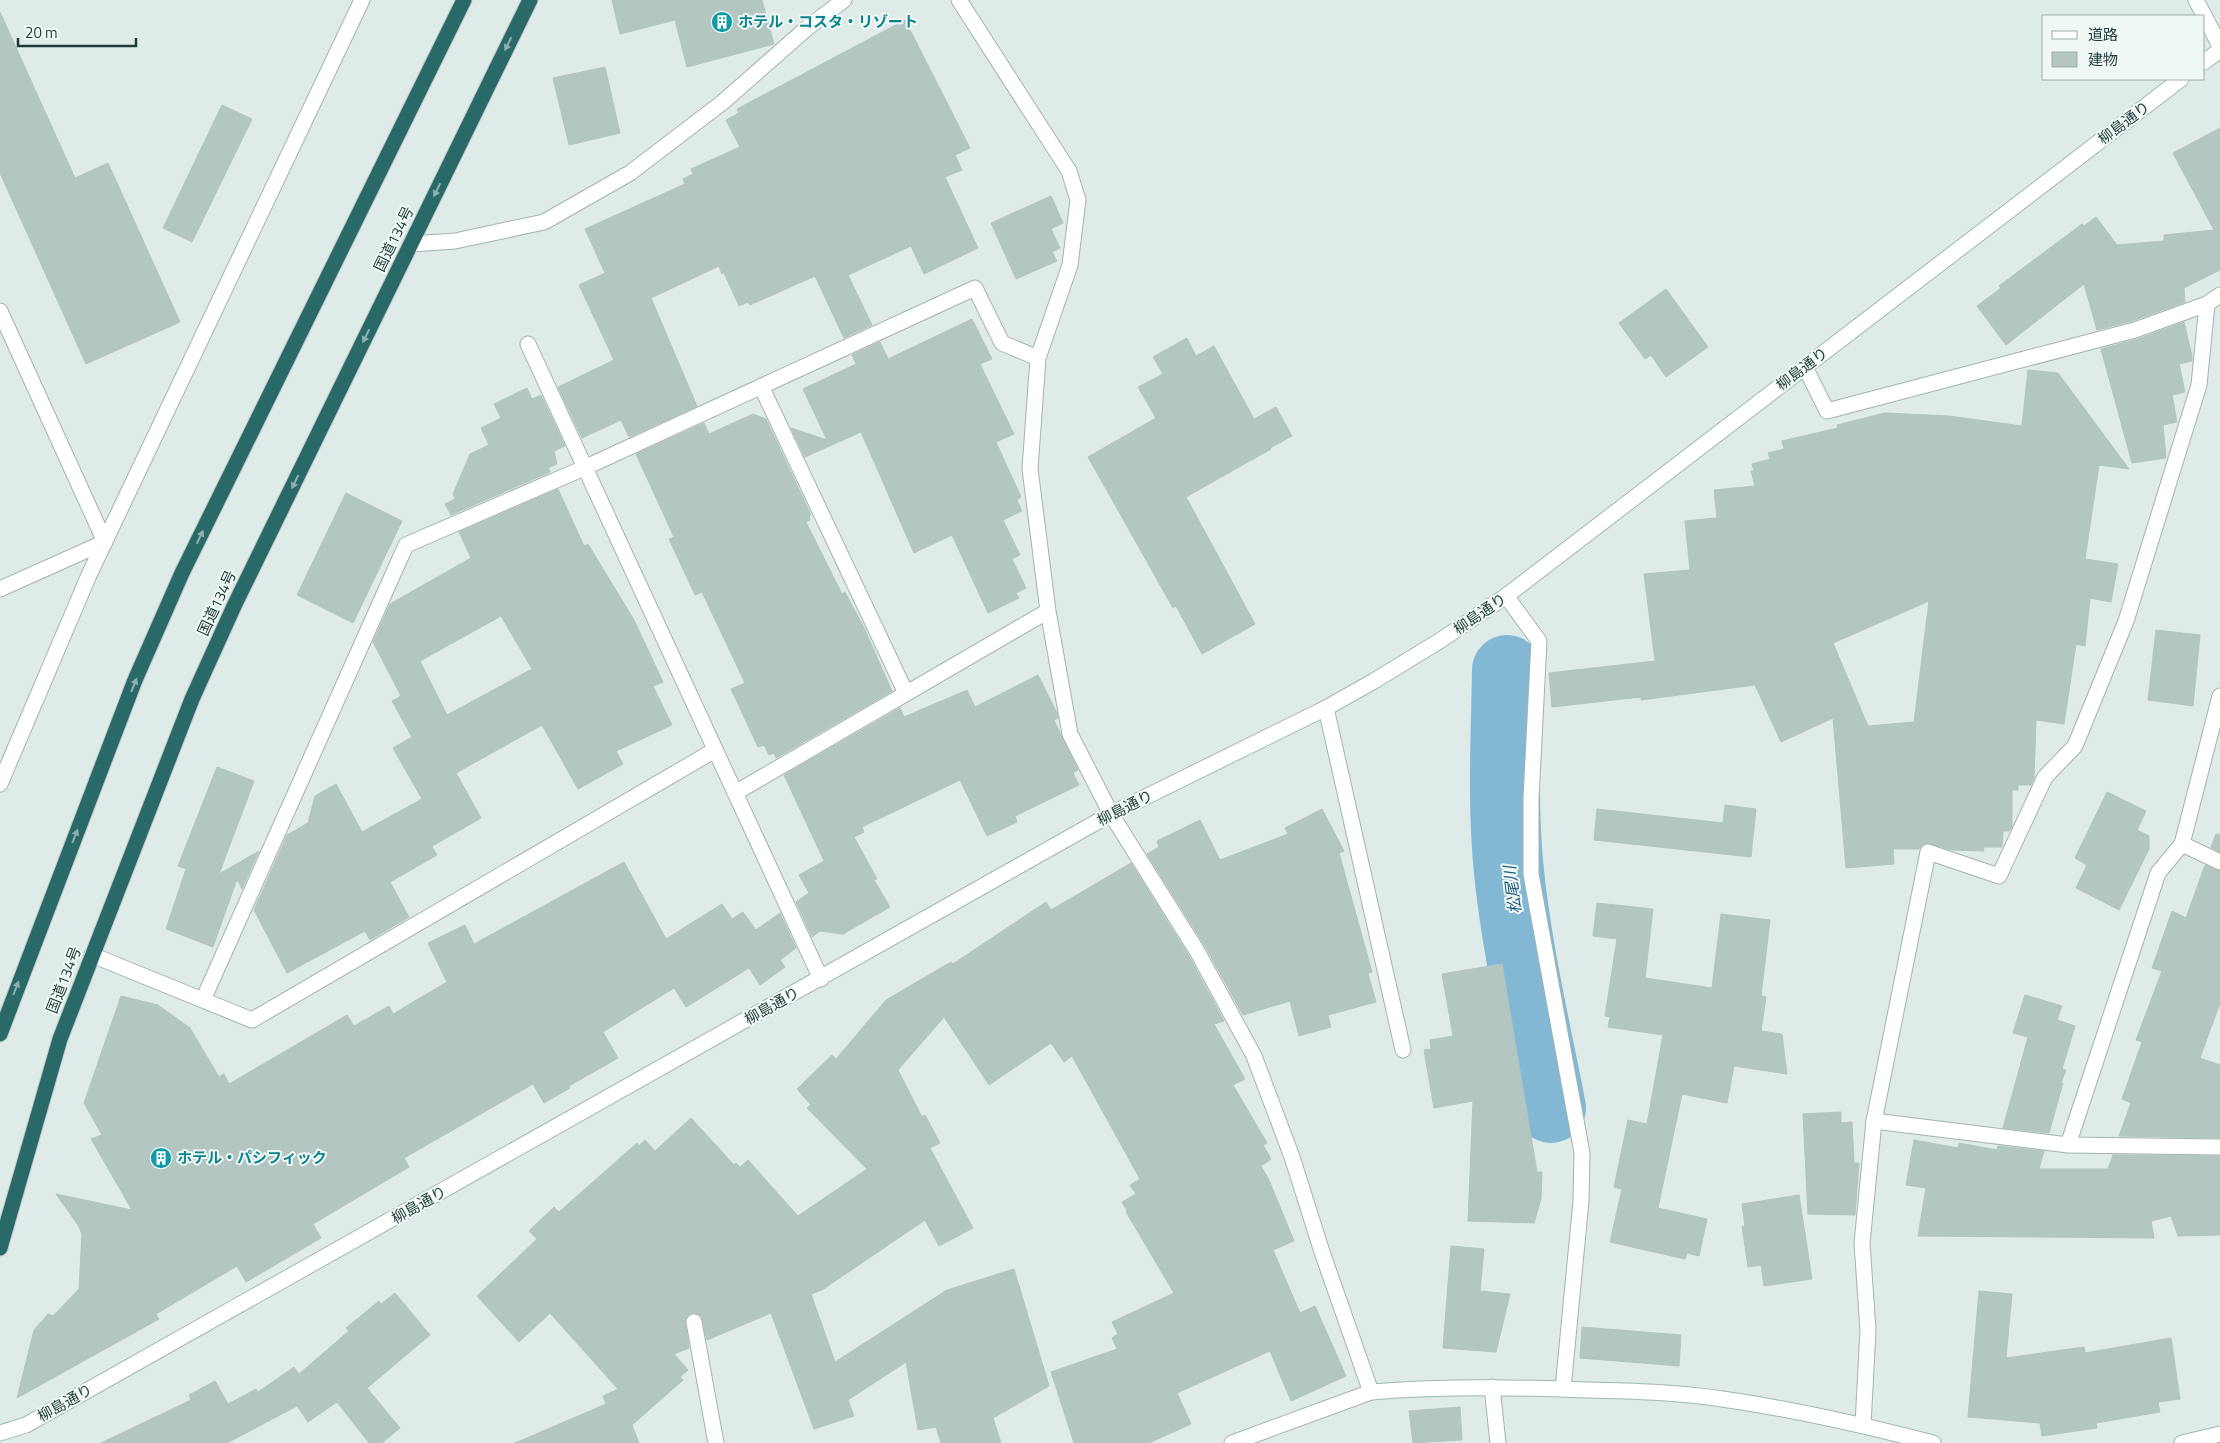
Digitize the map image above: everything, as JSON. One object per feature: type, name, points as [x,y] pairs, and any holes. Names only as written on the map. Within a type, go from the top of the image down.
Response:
[{"type":"highway","points":[[0,1034],[3,1012],[136,680],[182,573],[464,0]]},
{"type":"highway","name":"国道134号","points":[[0,1248],[60,1039],[196,690],[530,0]]},
{"type":"street","points":[[0,784],[104,542],[362,0]]},
{"type":"street","points":[[411,244],[455,241],[544,222],[630,173],[723,102],[807,28],[844,0]]},
{"type":"street","points":[[959,0],[1069,171],[1078,200],[1070,265],[1038,358],[1030,469],[1048,611],[1070,734],[1110,814],[1197,951],[1254,1056],[1292,1157],[1322,1252],[1371,1392]]},
{"type":"street","points":[[2196,0],[2204,15]]},
{"type":"street","points":[[2205,17],[2220,46]]},
{"type":"street","points":[[2205,61],[2220,50]]},
{"type":"street","name":"柳島通り","points":[[0,1433],[26,1425],[1110,814],[1326,708],[1433,645],[1506,596],[2180,80]]},
{"type":"street","points":[[203,1000],[406,544],[584,468],[974,288],[1002,343],[1038,358]]},
{"type":"street","points":[[1805,367],[1827,411],[2135,330],[2207,304],[2220,295]]},
{"type":"street","points":[[1862,1425],[1868,1330],[1862,1243],[1874,1121],[1928,852],[1999,876],[2045,777],[2075,746],[2126,621],[2199,385],[2207,304]]},
{"type":"street","points":[[0,312],[104,542]]},
{"type":"street","points":[[528,344],[820,979]]},
{"type":"street","points":[[761,386],[906,693]]},
{"type":"street","points":[[0,589],[104,542]]},
{"type":"street","points":[[1506,596],[1539,641],[1531,799],[1531,874],[1582,1153],[1581,1201],[1563,1389]]},
{"type":"street","points":[[735,792],[1048,611]]},
{"type":"street","points":[[2068,1145],[2158,874],[2182,844],[2220,696]]},
{"type":"street","points":[[1326,708],[1403,1050]]},
{"type":"street","points":[[92,955],[252,1020],[715,750]]},
{"type":"street","points":[[2182,844],[2220,862]]},
{"type":"street","points":[[1874,1121],[2068,1145],[2220,1148]]},
{"type":"street","points":[[694,1322],[716,1443]]},
{"type":"street","points":[[1232,1443],[1371,1392],[1427,1387],[1563,1389],[1721,1398],[1862,1425],[1933,1443]]},
{"type":"street","points":[[1492,1387],[1498,1443]]},
{"type":"street","points":[[2182,1443],[2203,1440],[2220,1434]]},
{"type":"building","name":"ホテル・コスタ・リゾート","points":[[612,0],[762,0],[774,44],[687,67],[675,20],[620,34]]},
{"type":"building","points":[[0,12],[75,178],[108,163],[180,322],[86,364],[0,173]]},
{"type":"building","points":[[905,20],[970,148],[955,155],[962,170],[945,177],[978,248],[924,274],[911,246],[848,275],[872,325],[844,338],[815,276],[750,305],[748,302],[739,306],[719,266],[651,298],[697,406],[629,437],[621,420],[582,438],[558,387],[614,360],[579,285],[605,273],[585,229],[685,184],[683,179],[693,174],[691,169],[740,147],[726,120],[739,113],[737,109]]},
{"type":"building","points":[[605,67],[620,133],[569,145],[553,78]]},
{"type":"building","points":[[222,105],[252,119],[192,242],[163,228]]},
{"type":"building","points":[[2220,128],[2220,270],[2184,288],[2185,302],[2132,321],[2097,330],[2084,284],[2006,345],[1977,306],[2001,288],[1999,286],[2082,224],[2084,226],[2096,217],[2117,245],[2164,241],[2164,235],[2214,230],[2173,153]]},
{"type":"building","points":[[1051,196],[1063,223],[1051,229],[1060,248],[1052,252],[1057,261],[1016,279],[991,223]]},
{"type":"building","points":[[1666,289],[1708,347],[1666,377],[1651,355],[1645,359],[1619,323]]},
{"type":"building","points":[[972,319],[992,359],[980,364],[1014,434],[996,442],[1021,497],[1017,500],[1022,511],[1003,520],[1020,555],[1012,559],[1026,588],[1016,593],[1019,598],[988,613],[952,535],[914,553],[861,432],[805,457],[791,428],[827,440],[803,389],[856,364],[852,355],[880,342],[888,359]]},
{"type":"building","points":[[2184,322],[2192,361],[2179,364],[2185,392],[2172,395],[2177,422],[2163,425],[2166,458],[2132,463],[2101,349],[2138,339]]},
{"type":"building","points":[[1187,338],[1196,356],[1214,346],[1254,419],[1276,407],[1292,436],[1186,497],[1255,624],[1202,654],[1176,606],[1173,608],[1088,457],[1156,418],[1138,387],[1163,374],[1153,357]]},
{"type":"building","points":[[2028,370],[2058,373],[2129,469],[2099,465],[2085,559],[2118,564],[2111,602],[2090,598],[2085,646],[2076,644],[2064,724],[2036,720],[2034,778],[2031,785],[2018,785],[2018,790],[2012,790],[2012,827],[2009,831],[2003,831],[2002,847],[1983,847],[1984,851],[1952,850],[1926,843],[1919,849],[1893,849],[1894,864],[1846,868],[1833,718],[1781,742],[1755,685],[1641,700],[1641,697],[1552,707],[1549,673],[1655,661],[1644,574],[1690,570],[1685,521],[1717,518],[1714,490],[1755,486],[1751,471],[1754,471],[1752,464],[1770,459],[1768,453],[1784,449],[1782,441],[1838,428],[1837,425],[1885,413],[1949,416],[2022,426]],"holes":[[[1929,601],[1914,722],[1868,726],[1833,643]]]},
{"type":"building","points":[[527,388],[532,399],[541,395],[565,446],[554,451],[557,464],[548,468],[550,472],[451,515],[445,504],[455,499],[453,494],[470,454],[489,445],[481,428],[501,418],[494,404]]},
{"type":"building","points":[[753,414],[766,419],[811,515],[809,516],[810,520],[806,522],[842,594],[845,592],[864,628],[892,691],[776,758],[774,753],[769,755],[764,745],[758,747],[731,689],[745,683],[702,592],[695,595],[669,539],[674,537],[636,454],[704,423],[709,434]]},
{"type":"building","points":[[558,489],[584,546],[588,544],[634,620],[663,682],[653,686],[672,725],[616,751],[623,764],[578,789],[542,725],[456,773],[481,818],[434,845],[432,847],[437,855],[390,882],[409,917],[370,940],[365,931],[287,973],[254,910],[287,835],[308,823],[315,796],[336,784],[362,832],[422,799],[393,748],[412,737],[392,701],[401,696],[373,642],[390,604],[471,558],[459,532]],"holes":[[[501,616],[532,669],[447,715],[420,661]]]},
{"type":"building","points":[[346,493],[402,521],[353,623],[297,595]]},
{"type":"building","points":[[2156,630],[2200,635],[2193,706],[2148,700]]},
{"type":"building","points":[[1038,675],[1057,713],[1058,718],[1054,720],[1078,770],[1073,773],[1079,785],[1015,816],[1017,822],[987,836],[960,780],[862,827],[864,832],[854,837],[877,879],[874,880],[890,907],[843,934],[820,931],[812,937],[796,902],[809,893],[799,875],[824,861],[784,775],[900,708],[904,717],[967,690],[975,707]]},
{"type":"building","points":[[217,767],[254,781],[219,874],[259,851],[242,889],[237,879],[213,947],[166,929],[186,869],[178,866]]},
{"type":"building","points":[[2107,792],[2146,811],[2137,830],[2149,836],[2149,849],[2119,910],[2076,888],[2087,865],[2075,858]]},
{"type":"building","points":[[1725,805],[1756,809],[1751,857],[1594,840],[1597,809],[1723,823]]},
{"type":"building","points":[[1322,809],[1344,851],[1339,853],[1372,972],[1368,973],[1376,1002],[1328,1015],[1331,1027],[1299,1036],[1290,1001],[1243,1015],[1205,946],[1147,854],[1159,847],[1157,841],[1200,820],[1220,860],[1288,834],[1285,828]]},
{"type":"building","points":[[2216,834],[2220,835],[2220,852],[2211,847]]},
{"type":"building","points":[[624,862],[666,939],[722,904],[732,919],[743,912],[756,930],[780,913],[796,948],[780,960],[785,967],[760,985],[749,968],[686,1007],[674,988],[603,1032],[618,1058],[569,1086],[570,1088],[544,1103],[533,1084],[404,1158],[409,1167],[313,1224],[321,1238],[246,1282],[237,1266],[156,1314],[159,1319],[17,1398],[34,1330],[48,1314],[53,1316],[79,1289],[82,1234],[78,1225],[56,1194],[132,1210],[91,1139],[102,1135],[84,1103],[121,996],[158,1005],[190,1028],[219,1077],[224,1074],[229,1084],[347,1015],[354,1026],[389,1006],[393,1014],[447,982],[428,943],[465,925],[474,944]]},
{"type":"building","points":[[1131,863],[1189,956],[1224,1021],[1214,1024],[1245,1079],[1233,1085],[1267,1143],[1263,1145],[1271,1159],[1261,1166],[1269,1180],[1294,1241],[1273,1250],[1300,1313],[1315,1306],[1346,1376],[1291,1401],[1270,1351],[1177,1393],[1191,1424],[1149,1443],[1074,1443],[1051,1372],[1117,1349],[1112,1338],[1118,1334],[1112,1322],[1174,1293],[1122,1202],[1136,1194],[1130,1185],[1140,1179],[1072,1056],[1064,1062],[1051,1043],[989,1085],[944,1017],[898,1070],[922,1117],[925,1115],[940,1143],[930,1148],[973,1228],[939,1246],[925,1220],[822,1290],[811,1294],[835,1362],[947,1290],[1014,1269],[1049,1386],[993,1418],[1001,1443],[941,1443],[936,1427],[918,1430],[906,1362],[848,1400],[854,1416],[814,1429],[771,1313],[707,1340],[701,1316],[693,1313],[685,1319],[689,1348],[674,1354],[688,1370],[680,1377],[683,1380],[632,1425],[639,1443],[515,1443],[606,1404],[603,1396],[618,1389],[550,1313],[519,1342],[477,1296],[537,1239],[529,1231],[554,1207],[559,1212],[637,1143],[639,1146],[645,1140],[655,1151],[691,1118],[734,1165],[736,1163],[740,1167],[748,1160],[798,1216],[867,1169],[807,1108],[811,1105],[797,1089],[832,1055],[836,1059],[886,1000],[951,962],[953,964],[1046,902],[1051,910]]},
{"type":"building","points":[[2205,865],[2220,871],[2220,1003],[2200,1058],[2220,1065],[2220,1138],[2119,1136],[2131,1103],[2122,1099],[2142,1042],[2136,1040],[2162,971],[2152,968],[2172,911],[2186,918]]},
{"type":"building","points":[[1597,903],[1653,909],[1645,978],[1712,988],[1721,914],[1770,920],[1761,996],[1766,997],[1761,1031],[1782,1034],[1787,1074],[1734,1066],[1727,1103],[1682,1094],[1658,1208],[1707,1219],[1699,1256],[1687,1253],[1685,1259],[1610,1242],[1622,1189],[1614,1187],[1628,1120],[1647,1124],[1663,1035],[1608,1027],[1610,1017],[1605,1016],[1617,939],[1593,936]]},
{"type":"building","points":[[1502,964],[1537,1172],[1542,1172],[1541,1199],[1534,1223],[1468,1221],[1473,1101],[1434,1108],[1424,1050],[1431,1049],[1430,1040],[1453,1036],[1442,974]]},
{"type":"building","points":[[2025,995],[2062,1006],[2057,1020],[2075,1026],[2062,1069],[2066,1070],[2049,1133],[2003,1128],[2028,1037],[2013,1033]]},
{"type":"building","points":[[1841,1112],[1841,1123],[1852,1122],[1854,1163],[1859,1163],[1855,1215],[1808,1214],[1803,1114]]},
{"type":"building","points":[[1914,1140],[1958,1148],[1959,1143],[1997,1150],[1998,1146],[2044,1151],[2039,1169],[2108,1169],[2113,1155],[2220,1156],[2220,1235],[2178,1236],[2171,1216],[2151,1221],[2154,1238],[1918,1236],[1926,1188],[1906,1185]]},
{"type":"building","points":[[1799,1195],[1812,1279],[1764,1286],[1761,1265],[1748,1267],[1742,1226],[1745,1227],[1742,1204]]},
{"type":"building","points":[[1451,1246],[1484,1249],[1480,1291],[1510,1294],[1496,1352],[1443,1348]]},
{"type":"building","points":[[1979,1291],[2012,1294],[2006,1358],[2084,1347],[2085,1353],[2171,1338],[2180,1399],[2158,1402],[2160,1412],[2096,1423],[2097,1428],[2042,1436],[2040,1423],[1968,1417]]},
{"type":"building","points":[[395,1293],[430,1335],[367,1388],[400,1428],[382,1443],[369,1443],[337,1402],[308,1422],[297,1406],[227,1443],[101,1443],[191,1400],[189,1395],[215,1381],[228,1404],[256,1389],[258,1392],[294,1367],[299,1374],[349,1331],[346,1328],[379,1301],[381,1304]]},
{"type":"building","points":[[1582,1327],[1681,1335],[1679,1366],[1580,1358]]},
{"type":"building","points":[[1460,1407],[1462,1440],[1413,1443],[1409,1411]]},
{"type":"waterway","name":"松尾川","points":[[1507,670],[1505,796],[1512,902],[1551,1108]]},
{"type":"place","name":"ホテル・コスタ・リゾート","points":[[722,22]]},
{"type":"place","name":"ホテル・パシフィック","points":[[161,1158]]}]
